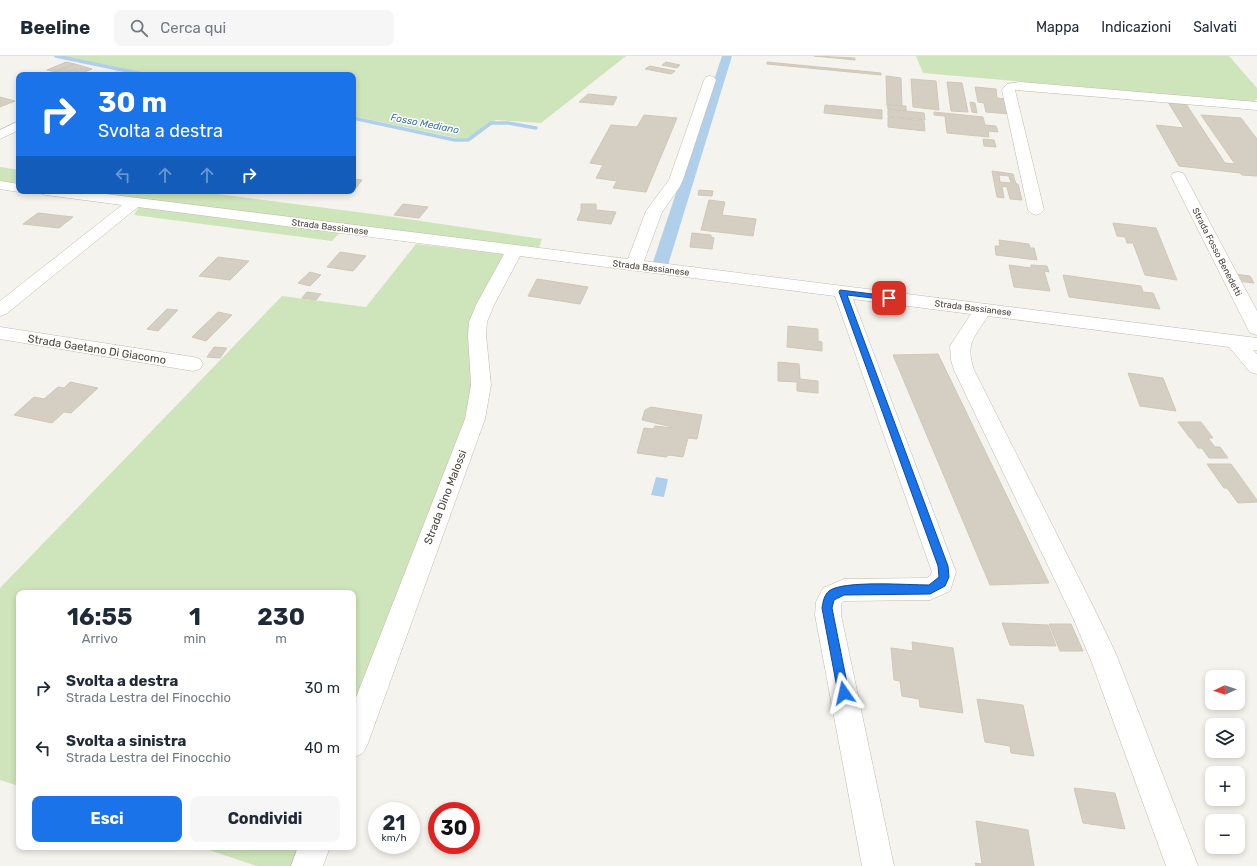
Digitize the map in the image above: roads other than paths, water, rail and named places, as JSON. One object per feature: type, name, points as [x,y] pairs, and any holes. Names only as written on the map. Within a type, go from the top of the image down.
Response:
[{"type":"street","points":[[634,266],[654,212],[672,188],[676,180],[710,80]]},
{"type":"street","points":[[1036,210],[1008,90],[1011,87],[1020,86],[1257,106]]},
{"type":"street","points":[[0,135],[16,127]]},
{"type":"street","name":"Strada Fosso Benedetti","points":[[1178,176],[1257,329]]},
{"type":"street","points":[[0,185],[16,188]]},
{"type":"street","name":"Strada Bassianese","points":[[70,194],[1257,344]]},
{"type":"street","points":[[0,310],[135,202]]},
{"type":"street","name":"Strada Dino Malossi","points":[[356,735],[475,419],[481,385],[477,339],[478,322],[484,305],[514,251]]},
{"type":"street","points":[[842,292],[944,572],[941,583],[930,589],[844,590],[834,593],[828,602],[828,615],[878,866]]},
{"type":"street","points":[[982,310],[960,346],[961,360],[964,370],[1082,609],[1106,663],[1182,866]]},
{"type":"street","name":"Strada Gaetano Di Giacomo","points":[[0,333],[193,364]]},
{"type":"street","points":[[1235,341],[1257,367]]},
{"type":"street","points":[[306,866],[313,850]]},
{"type":"water","points":[[656,477],[668,479],[664,497],[651,495]]},
{"type":"waterway","name":"Fosso Mediano","points":[[56,56],[133,72]]},
{"type":"waterway","points":[[660,265],[727,56]]},
{"type":"waterway","name":"Fosso Mediano","points":[[356,119],[455,140],[468,140],[491,123],[508,123],[536,128]]}]
